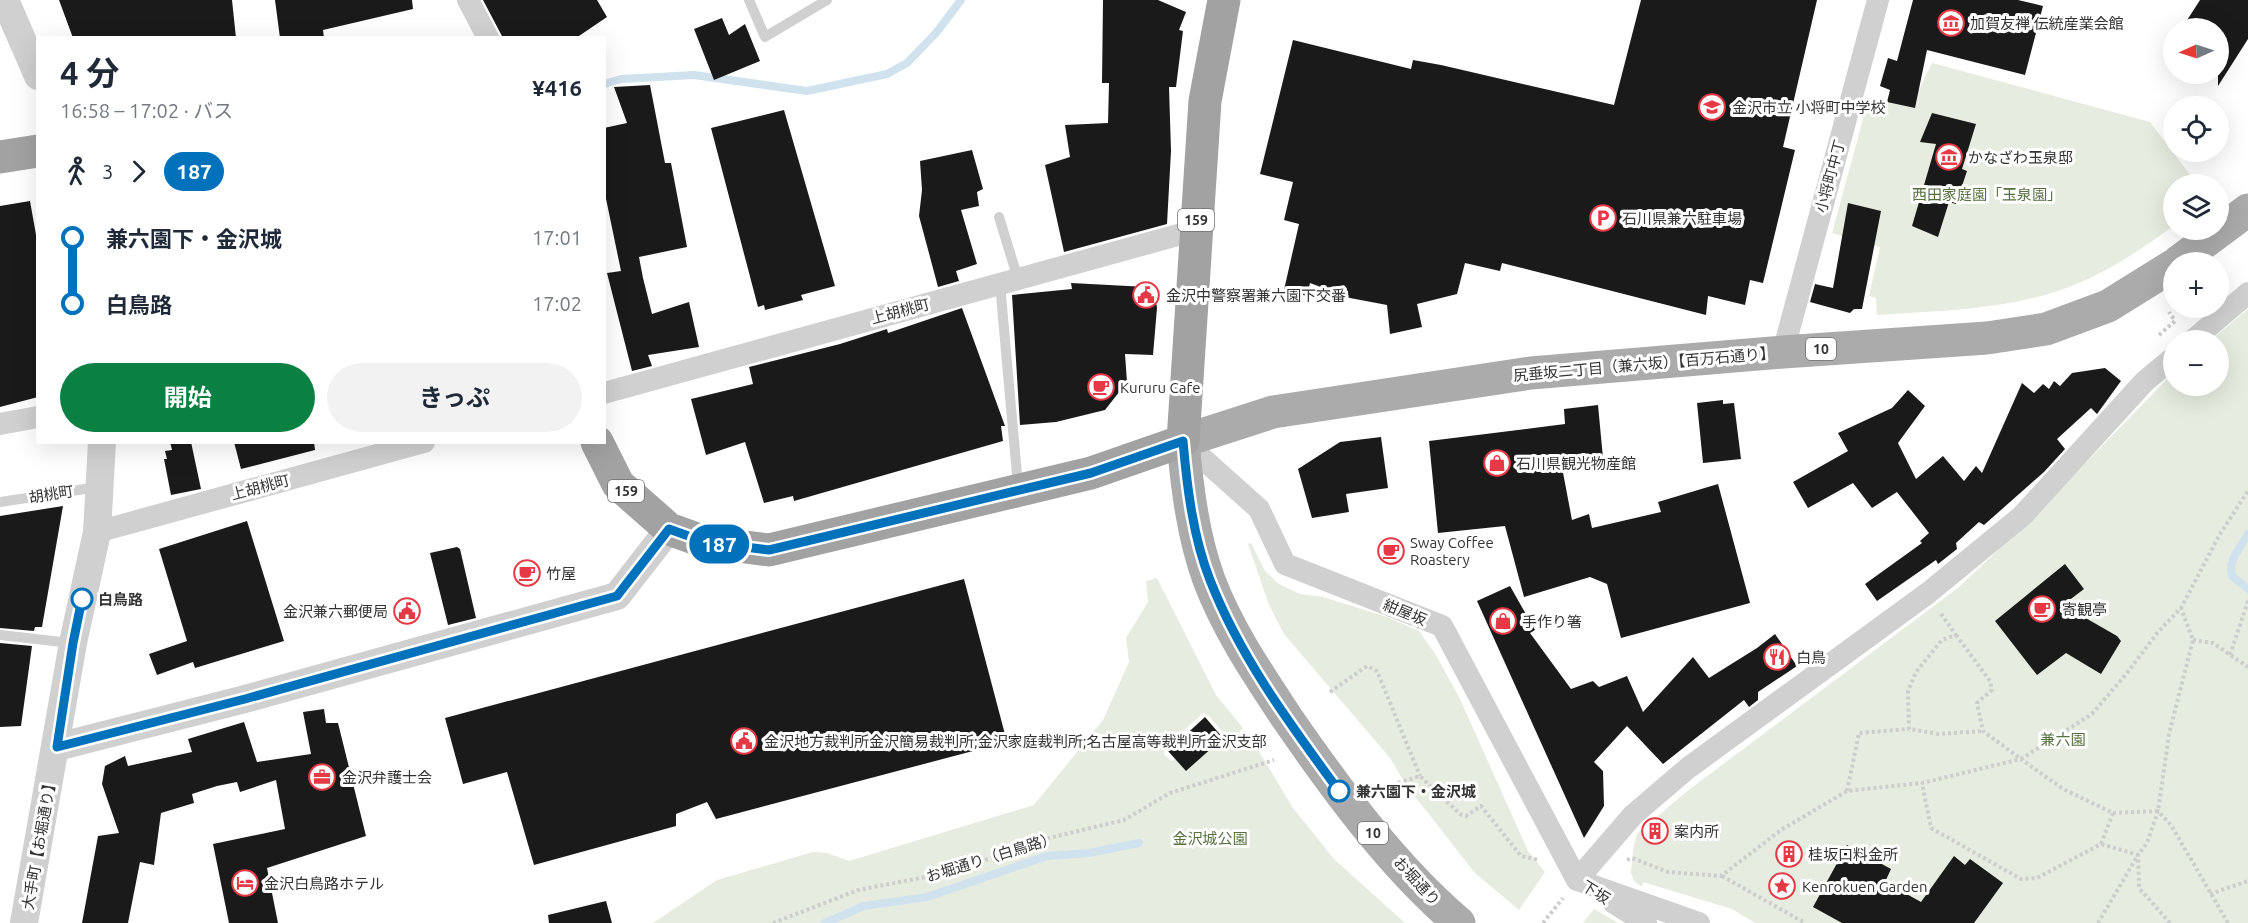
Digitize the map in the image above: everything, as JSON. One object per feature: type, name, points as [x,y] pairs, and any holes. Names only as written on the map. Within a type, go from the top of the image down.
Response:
[{"type":"highway","name":"159","points":[[598,444],[618,484],[669,529],[705,542],[769,550],[1091,473],[1183,441],[1205,101],[1224,0]]},
{"type":"highway","points":[[0,157],[36,151]]},
{"type":"main road","points":[[2191,252],[2248,210]]},
{"type":"main road","name":"尻垂坂二丁目（兼六坂）【百万石通り】","points":[[1183,441],[1273,412],[1531,373],[1987,338],[2046,329],[2108,306],[2163,272]]},
{"type":"main road","name":"お堀通り","points":[[1183,441],[1187,491],[1209,579],[1245,656],[1353,810],[1441,908],[1459,923]]},
{"type":"street","points":[[5,0],[36,71]]},
{"type":"street","points":[[468,0],[487,36]]},
{"type":"street","name":"小将町中丁","points":[[1783,352],[1878,0]]},
{"type":"street","name":"上胡桃町","points":[[606,392],[1196,230]]},
{"type":"street","points":[[2205,330],[2248,293]]},
{"type":"street","points":[[1699,923],[1577,880],[1633,815],[1688,768],[1928,593],[2022,516],[2145,381],[2163,366]]},
{"type":"street","points":[[0,424],[36,417]]},
{"type":"street","name":"紺屋坂","points":[[1183,441],[1259,509],[1285,564],[1442,626],[1577,880]]},
{"type":"street","name":"大手町【お堀通り】","points":[[24,923],[57,747],[73,643],[97,532],[102,444]]},
{"type":"street","name":"上胡桃町","points":[[97,532],[417,444]]},
{"type":"street","points":[[57,747],[245,699],[617,596],[669,529]]},
{"type":"street","name":"下坂","points":[[1577,880],[1647,923]]},
{"type":"lane","points":[[749,0],[765,37],[827,0]]},
{"type":"lane","points":[[999,217],[1009,281],[1018,491]]},
{"type":"lane","name":"胡桃町","points":[[0,502],[101,486]]},
{"type":"lane","points":[[0,635],[73,643]]},
{"type":"path","points":[[1721,876],[1780,830],[1846,791],[1922,783],[2021,759],[2092,714],[2181,609],[2220,534],[2248,491]]},
{"type":"path","points":[[1928,593],[1990,681],[1992,690],[1977,703],[1983,731]]},
{"type":"path","points":[[2230,655],[2248,601]]},
{"type":"path","points":[[2098,923],[2147,843],[2158,811],[2169,734],[2193,640],[2181,609]]},
{"type":"path","points":[[1909,729],[1908,692],[1916,672],[1942,640],[1956,635]]},
{"type":"path","points":[[2193,640],[2213,643],[2248,667]]},
{"type":"path","points":[[1330,692],[1367,666],[1377,670],[1420,776],[1460,814],[1466,816],[1481,806],[1521,856],[1546,861]]},
{"type":"path","points":[[1846,791],[1859,734],[1909,729],[1939,734],[1983,731],[2063,789],[2113,813],[2158,811]]},
{"type":"path","name":"お堀通り（白鳥路）","points":[[773,923],[858,890],[941,874],[1001,855],[1020,845],[1124,820],[1170,794],[1274,760]]},
{"type":"path","points":[[1398,783],[1420,776]]},
{"type":"path","points":[[1922,783],[1931,828],[2020,879],[2037,878],[2101,844],[2113,813]]},
{"type":"path","points":[[2158,811],[2170,825],[2228,923]]},
{"type":"path","points":[[2101,844],[2138,855]]},
{"type":"path","points":[[2138,855],[2139,888],[2170,923]]},
{"type":"path","points":[[1632,858],[1668,872],[1721,876],[1805,923]]},
{"type":"path","points":[[1543,923],[1577,880]]},
{"type":"path","points":[[2210,894],[2248,881]]},
{"type":"green space","name":"西田家庭園「玉泉園」","points":[[1932,63],[2150,122],[2163,139],[2163,162],[2180,162],[2189,174],[2163,174],[2163,233],[2089,279],[2058,291],[1991,306],[1877,315],[1876,298],[1869,296],[1880,247],[1832,233],[1869,97],[1915,108],[1919,90]]},
{"type":"green space","name":"兼六園","points":[[2248,309],[2248,923],[1755,923],[1732,909],[1643,882],[1642,887],[1634,881],[1631,873],[1637,834],[1686,792],[1959,587],[2030,520],[2163,383],[2163,396],[2229,396],[2229,330],[2223,330]]},
{"type":"green space","points":[[1251,543],[1265,571],[1279,584],[1300,594],[1323,597],[1387,617],[1419,631],[1436,655],[1460,699],[1528,851],[1545,872],[1519,910],[1475,873],[1406,785],[1390,758],[1284,634],[1269,605],[1248,544]]},
{"type":"green space","name":"金沢城公園","points":[[1157,578],[1216,695],[1243,728],[1234,738],[1228,738],[1208,715],[1203,713],[1165,748],[1164,754],[1171,761],[1249,735],[1293,808],[1334,859],[1405,923],[653,923],[717,880],[813,852],[827,853],[849,861],[1034,805],[1103,720],[1129,662],[1126,638],[1148,602],[1146,581]]},
{"type":"green space","points":[[1594,909],[1618,923],[1583,923]]},
{"type":"building","points":[[59,0],[232,0],[236,36],[72,36]]},
{"type":"building","points":[[275,0],[412,0],[413,9],[323,30],[324,36],[280,36]]},
{"type":"building","points":[[483,0],[597,0],[607,17],[579,36],[502,36]]},
{"type":"building","points":[[1103,0],[1158,0],[1186,12],[1179,30],[1183,31],[1176,87],[1169,87],[1171,151],[1167,224],[1064,252],[1045,165],[1070,157],[1065,125],[1108,123],[1109,83],[1102,83]]},
{"type":"building","name":"石川県兼六駐車場","points":[[1641,0],[1817,0],[1783,147],[1795,150],[1763,283],[1750,280],[1745,305],[1708,296],[1706,315],[1502,263],[1500,271],[1465,263],[1457,294],[1417,304],[1422,327],[1390,334],[1387,305],[1350,298],[1310,283],[1307,296],[1284,290],[1299,224],[1284,220],[1293,182],[1260,174],[1293,40],[1411,69],[1413,60],[1614,105]]},
{"type":"building","points":[[1913,0],[2018,0],[2043,6],[2025,75],[1927,50],[1915,108],[1887,102],[1890,90],[1880,86],[1888,58],[1897,61]]},
{"type":"building","points":[[2200,0],[2248,0],[2248,39],[2229,69],[2229,18],[2188,18]]},
{"type":"building","points":[[722,18],[729,35],[745,24],[760,61],[714,80],[694,29]]},
{"type":"building","points":[[650,85],[665,163],[671,163],[687,247],[639,257],[652,314],[689,302],[699,347],[648,355],[652,366],[632,371],[607,273],[621,271],[606,199],[606,128],[627,123],[614,87]]},
{"type":"building","points":[[784,110],[835,286],[801,295],[803,300],[765,310],[764,305],[758,307],[711,128]]},
{"type":"building","name":"かなざわ玉泉邸","points":[[1932,113],[1976,124],[1962,169],[1967,171],[1956,204],[1949,202],[1938,237],[1912,226],[1936,144],[1920,142]]},
{"type":"building","points":[[972,150],[983,189],[977,192],[979,206],[961,210],[977,264],[956,271],[959,281],[938,287],[919,216],[922,190],[920,161]]},
{"type":"building","points":[[30,201],[36,235],[36,398],[0,407],[0,206]]},
{"type":"building","points":[[1848,203],[1881,211],[1862,309],[1854,309],[1850,313],[1810,302],[1815,284],[1833,288]]},
{"type":"building","points":[[1071,283],[1147,287],[1155,294],[1157,308],[1153,355],[1125,354],[1127,382],[1105,410],[1056,422],[1020,425],[1012,295],[1072,289]]},
{"type":"building","points":[[962,308],[1005,426],[1001,426],[1003,441],[794,501],[793,496],[764,503],[745,442],[706,455],[691,399],[753,384],[749,367],[840,344],[887,329],[888,333]]},
{"type":"building","points":[[2105,368],[2121,381],[2097,414],[2091,408],[2057,439],[2065,449],[2044,472],[1984,525],[1979,522],[1956,543],[1957,549],[1938,564],[1936,560],[1877,601],[1865,584],[1922,543],[1920,541],[1929,533],[1897,492],[1872,508],[1853,483],[1808,508],[1793,482],[1848,451],[1838,433],[1892,408],[1908,390],[1925,406],[1898,443],[1916,479],[1943,456],[1964,481],[1976,466],[1982,473],[2022,383],[2034,393],[2043,384],[2049,389],[2054,381],[2060,386],[2072,373]]},
{"type":"building","points":[[1723,400],[1723,404],[1734,403],[1741,459],[1703,463],[1697,403]]},
{"type":"building","points":[[1598,405],[1603,458],[1561,462],[1572,520],[1589,514],[1592,528],[1661,512],[1658,502],[1718,484],[1750,603],[1621,638],[1607,584],[1590,577],[1524,597],[1505,526],[1438,533],[1429,441],[1565,424],[1564,409]]},
{"type":"building","points":[[1381,437],[1388,488],[1346,494],[1349,512],[1312,518],[1298,469],[1340,442]]},
{"type":"building","points":[[170,444],[191,444],[201,489],[171,495],[164,459],[167,459],[165,451],[172,450]]},
{"type":"building","points":[[235,444],[314,444],[315,450],[241,469]]},
{"type":"building","points":[[63,506],[42,627],[35,627],[34,631],[0,628],[0,516]]},
{"type":"building","points":[[247,521],[284,641],[195,668],[193,662],[157,675],[149,654],[187,641],[159,549]]},
{"type":"building","points":[[457,547],[460,549],[476,618],[448,625],[430,553]]},
{"type":"building","name":"寄観亭","points":[[2065,564],[2084,589],[2063,605],[2117,636],[2121,641],[2101,674],[2066,653],[2037,675],[1995,621]]},
{"type":"building","points":[[964,579],[1007,742],[716,819],[707,802],[676,814],[676,826],[534,865],[507,772],[463,784],[445,718]]},
{"type":"building","points":[[1510,586],[1535,630],[1530,633],[1571,689],[1593,681],[1599,687],[1627,676],[1643,712],[1693,657],[1709,678],[1775,634],[1797,666],[1758,692],[1758,700],[1749,707],[1744,700],[1663,764],[1627,726],[1594,762],[1603,771],[1604,806],[1584,838],[1477,601]]},
{"type":"building","points":[[0,643],[32,646],[21,726],[0,727]]},
{"type":"building","points":[[324,709],[326,723],[338,723],[366,836],[267,868],[278,923],[229,923],[213,844],[285,829],[276,780],[240,792],[237,782],[217,786],[192,794],[194,803],[161,813],[154,865],[140,862],[128,923],[82,923],[98,836],[119,833],[102,784],[105,766],[125,756],[128,766],[192,752],[188,739],[244,722],[257,762],[311,754],[303,712]]},
{"type":"building","points":[[1205,717],[1223,738],[1186,771],[1168,751]]},
{"type":"building","points":[[1847,845],[1891,869],[1885,882],[1921,902],[1954,856],[1965,865],[1970,859],[2003,883],[1974,923],[1842,923],[1813,907]]},
{"type":"building","points":[[606,901],[612,923],[549,923],[548,915]]},
{"type":"waterway","points":[[606,83],[621,79],[694,75],[807,91],[887,74],[907,63],[936,33],[961,0]]},
{"type":"waterway","points":[[2248,534],[2231,565],[2232,576],[2248,589]]},
{"type":"waterway","points":[[825,923],[864,906],[927,897],[1047,856],[1089,853],[1139,843]]},
{"type":"bus line","name":"187","points":[[82,599],[57,747],[245,699],[617,596],[669,529],[705,542],[769,550],[1091,473],[1183,441],[1187,491],[1209,579],[1245,656],[1339,791]]},
{"type":"place","name":"加賀友禅 伝統産業会館","points":[[1951,23]]},
{"type":"place","name":"金沢市立 小将町中学校","points":[[1712,107]]},
{"type":"place","name":"かなざわ玉泉邸","points":[[1949,157]]},
{"type":"place","name":"石川県兼六駐車場","points":[[1603,218]]},
{"type":"place","name":"金沢中警察署兼六園下交番","points":[[1146,295]]},
{"type":"place","name":"Kururu Cafe","points":[[1101,387]]},
{"type":"place","name":"石川県観光物産館","points":[[1497,463]]},
{"type":"place","name":"Sway Coffee Roastery","points":[[1391,551]]},
{"type":"place","name":"竹屋","points":[[527,573]]},
{"type":"place","name":"白鳥路","points":[[82,599]]},
{"type":"place","name":"寄観亭","points":[[2042,609]]},
{"type":"place","name":"金沢兼六郵便局","points":[[407,611]]},
{"type":"place","name":"手作り箸","points":[[1503,621]]},
{"type":"place","name":"白鳥","points":[[1777,657]]},
{"type":"place","name":"金沢地方裁判所金沢簡易裁判所;金沢家庭裁判所;名古屋高等裁判所金沢支部","points":[[744,741]]},
{"type":"place","name":"金沢弁護士会","points":[[322,777]]},
{"type":"place","name":"兼六園下・金沢城","points":[[1339,791]]},
{"type":"place","name":"案内所","points":[[1655,831]]},
{"type":"place","name":"桂坂口料金所","points":[[1789,854]]},
{"type":"place","name":"金沢白鳥路ホテル","points":[[245,883]]},
{"type":"place","name":"Kenrokuen Garden","points":[[1782,886]]}]
